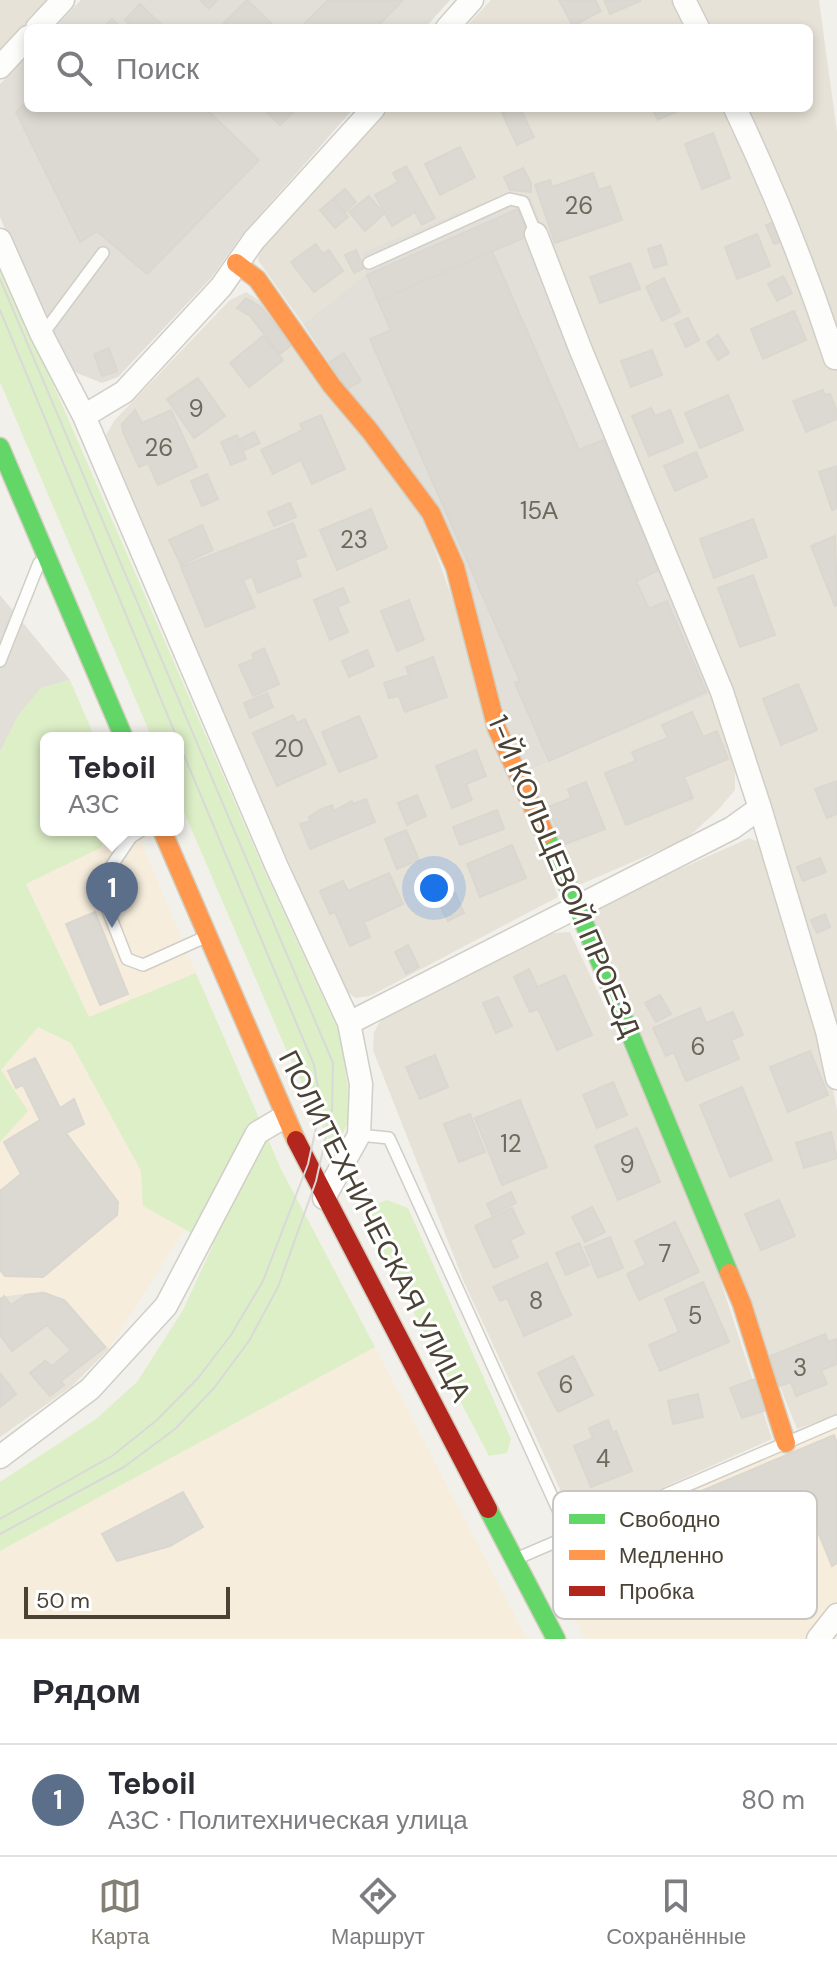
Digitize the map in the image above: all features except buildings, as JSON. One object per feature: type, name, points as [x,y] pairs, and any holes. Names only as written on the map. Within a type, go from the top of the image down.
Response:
[{"type":"street","points":[[41,24],[63,0]]},
{"type":"street","points":[[451,24],[472,0]]},
{"type":"street","points":[[684,0],[696,24]]},
{"type":"street","points":[[0,67],[24,41]]},
{"type":"street","points":[[84,416],[124,392],[221,287],[254,240],[370,112]]},
{"type":"street","points":[[737,112],[806,269],[835,358]]},
{"type":"street","points":[[536,234],[722,692],[827,1031],[837,1078]]},
{"type":"street","points":[[0,240],[42,335],[84,416],[277,867],[349,1023],[361,1084],[359,1135],[324,1198]]},
{"type":"street","name":"1-Й КОЛЬЦЕВОЙ ПРОЕЗД","points":[[236,263],[257,279],[332,386],[431,513],[455,567],[497,729],[577,906],[697,1192],[742,1304],[786,1443]]},
{"type":"street","points":[[0,447],[6,475],[45,548],[122,732]]},
{"type":"street","points":[[349,1023],[732,828],[760,808]]},
{"type":"street","name":"ПОЛИТЕХНИЧЕСКАЯ УЛИЦА","points":[[165,836],[284,1117],[556,1639]]},
{"type":"street","points":[[0,1457],[90,1389],[166,1306],[257,1133],[284,1117]]},
{"type":"street","points":[[818,1639],[837,1615]]},
{"type":"lane","points":[[369,263],[510,199],[523,202],[536,234]]},
{"type":"lane","points":[[42,335],[103,253]]},
{"type":"lane","points":[[0,661],[45,548]]},
{"type":"lane","points":[[133,836],[104,877],[102,895],[127,959],[143,965],[207,936]]},
{"type":"lane","points":[[359,1135],[389,1138],[553,1499]]},
{"type":"lane","points":[[675,1491],[837,1421]]},
{"type":"lane","points":[[515,1560],[553,1543]]},
{"type":"shaded area","points":[[0,0],[49,0],[24,24],[0,52]]},
{"type":"shaded area","points":[[81,0],[450,0],[429,24],[58,24]]},
{"type":"shaded area","points":[[491,0],[819,0],[837,132],[837,1036],[728,690],[362,253],[367,275],[303,324],[258,260],[260,248],[386,112],[813,112],[813,24],[469,24]]},
{"type":"shaded area","points":[[24,59],[24,112],[350,112],[242,235],[211,278],[118,377],[102,383],[72,371],[31,293],[0,217],[0,84]]},
{"type":"shaded area","points":[[509,192],[531,197],[714,693],[521,774],[463,566],[303,324],[366,275],[362,253]]},
{"type":"shaded area","points":[[246,292],[266,305],[423,516],[558,897],[370,996],[356,998],[345,991],[110,452],[106,435],[114,421],[230,300]]},
{"type":"shaded area","points":[[0,595],[70,680],[41,688],[0,752]]},
{"type":"shaded area","points":[[714,693],[735,753],[735,790],[686,839],[579,885],[521,774]]},
{"type":"shaded area","points":[[109,836],[139,836],[196,973],[89,1017],[26,884],[100,848]]},
{"type":"shaded area","points":[[749,838],[761,843],[822,1032],[837,1110],[837,1415],[797,1429],[591,917],[602,904]]},
{"type":"shaded area","points":[[570,932],[693,1196],[772,1439],[655,1491],[561,1491],[464,1282],[373,1050],[374,1032],[385,1013],[553,933]]},
{"type":"shaded area","points":[[38,1027],[71,1043],[141,1171],[143,1206],[185,1229],[109,1349],[65,1299],[43,1291],[0,1297],[1,1070]]},
{"type":"shaded area","points":[[43,1291],[66,1300],[109,1349],[71,1387],[0,1437],[0,1297]]},
{"type":"shaded area","points":[[375,1347],[527,1639],[0,1639],[0,1551]]},
{"type":"shaded area","points":[[837,1426],[837,1604],[809,1639],[585,1639],[575,1619],[817,1619],[817,1491],[688,1491]]},
{"type":"green space","points":[[0,262],[265,872],[340,1034],[348,1088],[347,1124],[338,1144],[331,1145],[285,1047],[184,812],[184,732],[149,732],[0,382]]},
{"type":"green space","points":[[70,680],[92,732],[40,732],[40,836],[109,836],[100,848],[26,884],[89,1017],[196,973],[281,1169],[375,1347],[0,1551],[0,1482],[96,1419],[137,1382],[183,1310],[213,1245],[143,1206],[141,1171],[71,1043],[38,1027],[1,1070],[28,1111],[0,1142],[0,752],[19,714],[41,688]]},
{"type":"green space","points":[[387,1200],[408,1208],[511,1439],[507,1453],[489,1456],[369,1227],[374,1205]]},
{"type":"tram line","points":[[0,279],[333,1063],[332,1110],[316,1181],[278,1287],[249,1341],[214,1388],[175,1429],[124,1467],[0,1534]]},
{"type":"tram line","points":[[0,310],[175,732]]},
{"type":"tram line","points":[[0,1519],[112,1456],[157,1420],[198,1378],[231,1335],[263,1281],[308,1164],[321,1105],[314,1065],[184,755]]},
{"type":"traffic: fast","points":[[0,447],[121,732]]},
{"type":"traffic: fast","points":[[545,834],[729,1273]]},
{"type":"traffic: fast","points":[[488,1509],[556,1639]]},
{"type":"traffic: slow","points":[[236,263],[257,279],[332,386],[431,513],[455,567],[497,729],[545,834]]},
{"type":"traffic: slow","points":[[165,836],[296,1140]]},
{"type":"traffic: slow","points":[[729,1273],[742,1304],[786,1443]]},
{"type":"traffic: jam","points":[[296,1140],[488,1509]]},
{"type":"place","name":"Teboil","points":[[112,928]]}]
